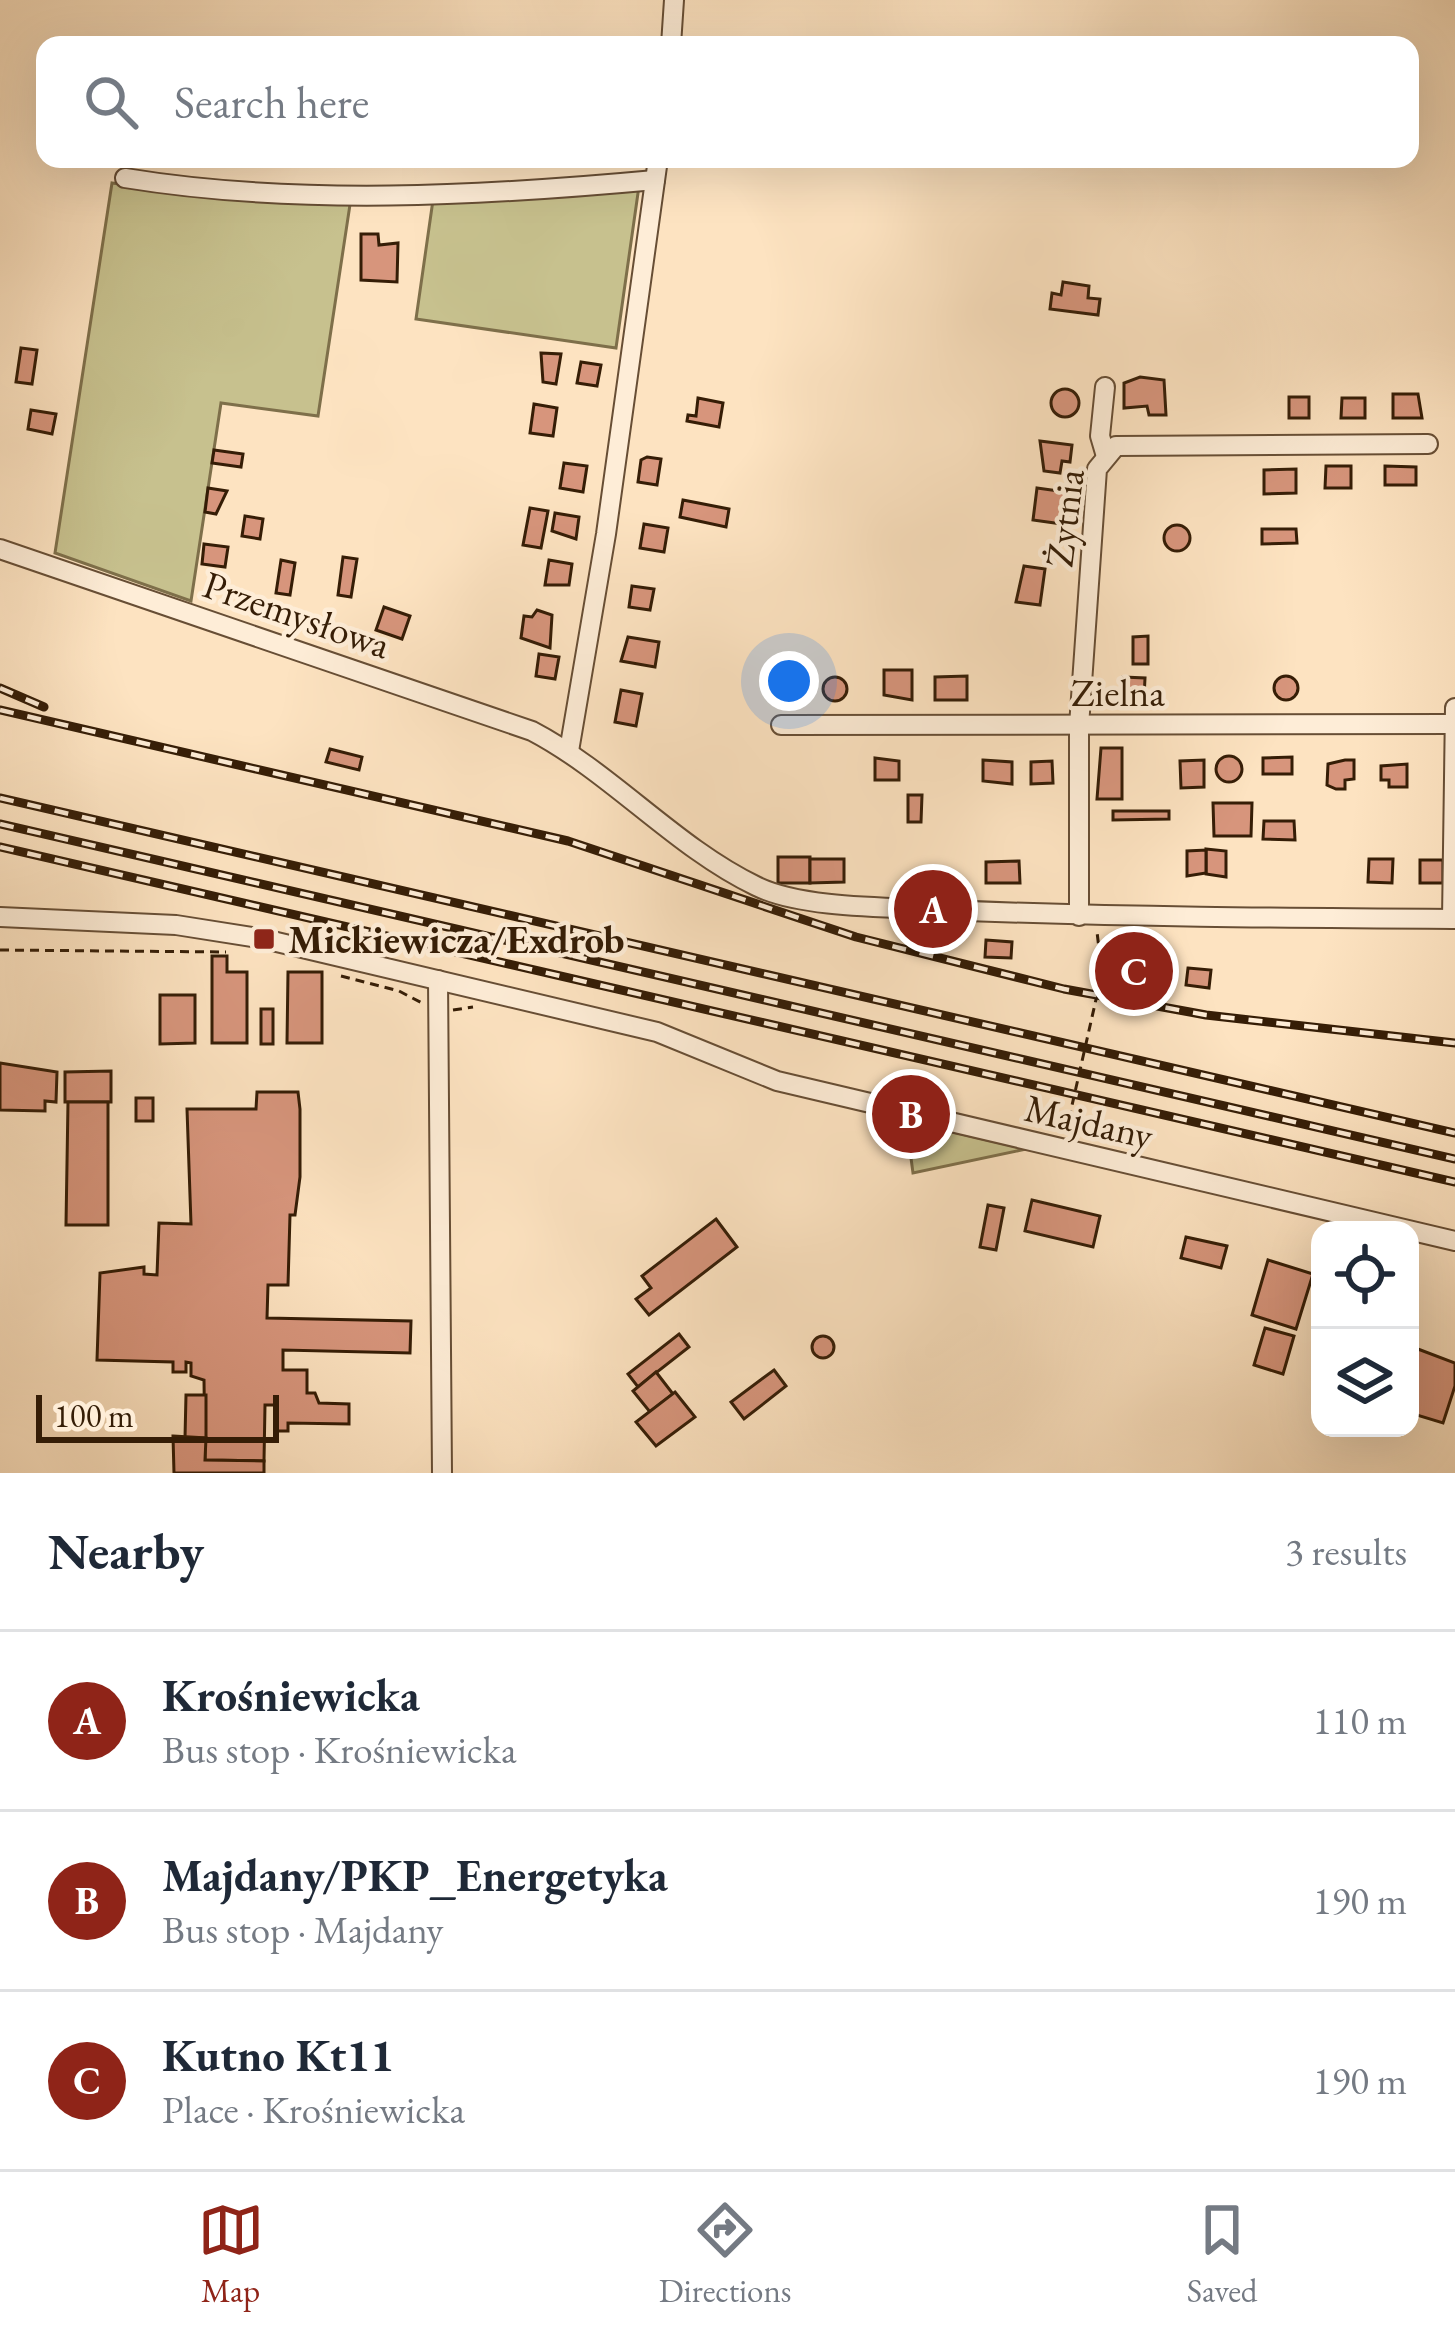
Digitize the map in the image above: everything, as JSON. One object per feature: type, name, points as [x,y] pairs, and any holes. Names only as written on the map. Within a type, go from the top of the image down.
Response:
[{"type":"street","points":[[672,36],[674,0]]},
{"type":"street","points":[[569,751],[657,168]]},
{"type":"street","points":[[125,178],[230,190],[438,193],[655,180]]},
{"type":"street","points":[[1105,387],[1100,436],[1105,453]]},
{"type":"street","name":"Żytnia","points":[[1088,916],[1079,726],[1096,469],[1105,453],[1116,446],[1428,444]]},
{"type":"street","name":"Przemysłowa","points":[[0,549],[487,712],[569,751],[759,888],[907,908],[1088,916],[1453,919]]},
{"type":"street","points":[[1453,919],[1455,708]]},
{"type":"street","name":"Zielna","points":[[781,725],[1455,724]]},
{"type":"street","name":"Majdany","points":[[0,917],[176,925],[438,980],[657,1032],[777,1081],[1455,1241]]},
{"type":"street","points":[[438,980],[442,1473]]},
{"type":"path","points":[[1037,1144],[1068,1124],[1102,973],[1088,916]]},
{"type":"path","points":[[0,950],[232,952]]},
{"type":"path","points":[[322,971],[399,991],[438,1012],[473,1007]]},
{"type":"shaded area","points":[[112,183],[196,195],[351,198],[318,416],[221,403],[191,601],[55,553]]},
{"type":"shaded area","points":[[639,186],[616,348],[416,319],[433,200]]},
{"type":"shaded area","points":[[906,1121],[1026,1149],[913,1173]]},
{"type":"building","points":[[361,234],[378,234],[379,245],[398,243],[397,282],[361,280]]},
{"type":"building","points":[[1063,282],[1089,286],[1088,298],[1100,299],[1098,315],[1050,309],[1052,293],[1061,295]]},
{"type":"building","points":[[21,348],[37,350],[32,384],[16,382]]},
{"type":"building","points":[[541,353],[561,354],[556,384],[543,382]]},
{"type":"building","points":[[581,362],[601,365],[597,386],[577,383]]},
{"type":"building","points":[[1140,377],[1164,380],[1166,415],[1149,415],[1147,406],[1124,408],[1124,383]]},
{"type":"building","points":[[1065,389],[1075,393],[1079,403],[1075,413],[1065,417],[1055,413],[1051,403],[1055,393]]},
{"type":"building","points":[[1393,394],[1418,394],[1422,418],[1393,418]]},
{"type":"building","points":[[1289,397],[1309,397],[1309,418],[1289,418]]},
{"type":"building","points":[[698,398],[723,403],[719,427],[687,421],[688,415],[696,416]]},
{"type":"building","points":[[1342,398],[1365,398],[1365,418],[1341,418]]},
{"type":"building","points":[[534,404],[557,408],[553,436],[530,433]]},
{"type":"building","points":[[31,410],[56,414],[52,434],[28,429]]},
{"type":"building","points":[[1040,441],[1072,445],[1070,462],[1062,461],[1060,473],[1044,471]]},
{"type":"building","points":[[214,450],[243,454],[241,467],[212,463]]},
{"type":"building","points":[[661,459],[657,485],[638,482],[641,460]]},
{"type":"building","points":[[564,463],[587,466],[583,492],[560,488]]},
{"type":"building","points":[[1326,466],[1351,466],[1351,488],[1325,488]]},
{"type":"building","points":[[1385,466],[1416,467],[1416,485],[1385,485]]},
{"type":"building","points":[[1296,469],[1296,493],[1264,494],[1264,470]]},
{"type":"building","points":[[208,488],[227,491],[216,514],[205,512]]},
{"type":"building","points":[[1037,488],[1066,492],[1062,524],[1033,520]]},
{"type":"building","points":[[683,500],[729,509],[726,527],[680,517]]},
{"type":"building","points":[[530,508],[548,511],[541,548],[523,545]]},
{"type":"building","points":[[555,513],[579,517],[576,539],[552,531]]},
{"type":"building","points":[[245,516],[263,519],[260,539],[242,536]]},
{"type":"building","points":[[644,524],[668,528],[664,552],[640,548]]},
{"type":"building","points":[[1177,525],[1190,538],[1177,551],[1164,538]]},
{"type":"building","points":[[1262,529],[1296,529],[1297,543],[1262,544]]},
{"type":"building","points":[[204,544],[228,547],[225,567],[202,564]]},
{"type":"building","points":[[343,557],[357,559],[351,597],[338,595]]},
{"type":"building","points":[[281,560],[295,563],[290,595],[276,593]]},
{"type":"building","points":[[549,560],[572,564],[569,585],[545,585]]},
{"type":"building","points":[[1024,566],[1045,569],[1040,605],[1016,602]]},
{"type":"building","points":[[632,586],[654,589],[650,610],[629,607]]},
{"type":"building","points":[[384,607],[410,616],[402,639],[376,630]]},
{"type":"building","points":[[537,610],[552,615],[550,648],[521,638],[524,616],[532,617]]},
{"type":"building","points":[[1148,636],[1148,664],[1133,664],[1133,637]]},
{"type":"building","points":[[628,637],[659,642],[655,667],[621,661]]},
{"type":"building","points":[[539,654],[559,657],[555,679],[536,676]]},
{"type":"building","points":[[884,670],[912,670],[912,700],[884,695]]},
{"type":"building","points":[[967,676],[967,700],[935,700],[935,677]]},
{"type":"building","points":[[1286,676],[1298,688],[1286,700],[1274,688]]},
{"type":"building","points":[[835,677],[847,689],[835,701],[823,689]]},
{"type":"building","points":[[1123,677],[1145,678],[1144,698],[1123,697]]},
{"type":"building","points":[[621,690],[642,694],[636,726],[615,722]]},
{"type":"building","points":[[1101,748],[1122,748],[1122,799],[1097,799]]},
{"type":"building","points":[[330,749],[362,757],[359,770],[326,762]]},
{"type":"building","points":[[1229,756],[1242,769],[1229,782],[1216,769]]},
{"type":"building","points":[[1292,757],[1292,774],[1263,774],[1263,758]]},
{"type":"building","points":[[875,758],[899,761],[899,780],[875,780]]},
{"type":"building","points":[[983,760],[1012,762],[1012,784],[983,781]]},
{"type":"building","points":[[1204,760],[1204,787],[1181,788],[1180,761]]},
{"type":"building","points":[[1354,760],[1354,779],[1345,780],[1345,789],[1327,785],[1328,764]]},
{"type":"building","points":[[1052,761],[1053,783],[1031,784],[1031,762]]},
{"type":"building","points":[[1407,764],[1407,787],[1389,787],[1389,780],[1381,780],[1381,766]]},
{"type":"building","points":[[908,795],[922,795],[921,822],[908,822]]},
{"type":"building","points":[[1213,803],[1252,803],[1251,836],[1214,836]]},
{"type":"building","points":[[1113,811],[1169,811],[1169,819],[1113,820]]},
{"type":"building","points":[[1264,821],[1294,821],[1295,840],[1263,839]]},
{"type":"building","points":[[1206,849],[1226,851],[1226,877],[1206,874]]},
{"type":"building","points":[[1206,850],[1206,873],[1187,876],[1187,851]]},
{"type":"building","points":[[778,857],[810,857],[810,883],[778,883]]},
{"type":"building","points":[[810,859],[844,859],[844,882],[810,883]]},
{"type":"building","points":[[1369,859],[1393,859],[1392,883],[1368,882]]},
{"type":"building","points":[[1420,860],[1443,860],[1443,883],[1420,883]]},
{"type":"building","points":[[1019,861],[1020,883],[986,883],[986,862]]},
{"type":"building","points":[[986,940],[1012,942],[1011,958],[985,957]]},
{"type":"building","points":[[212,956],[227,956],[227,972],[247,972],[247,1043],[212,1043]]},
{"type":"building","points":[[1118,962],[1164,973],[1162,984],[1116,977]]},
{"type":"building","points":[[1188,968],[1211,970],[1209,988],[1186,985]]},
{"type":"building","points":[[288,972],[322,972],[322,1043],[287,1043]]},
{"type":"building","points":[[160,995],[195,995],[195,1043],[160,1044]]},
{"type":"building","points":[[261,1009],[273,1009],[273,1044],[261,1044]]},
{"type":"building","points":[[0,1063],[57,1072],[56,1102],[45,1101],[45,1111],[0,1110]]},
{"type":"building","points":[[111,1071],[111,1102],[65,1102],[65,1072]]},
{"type":"building","points":[[257,1092],[298,1092],[300,1109],[300,1177],[295,1215],[290,1215],[288,1285],[268,1285],[267,1318],[411,1321],[410,1353],[283,1350],[283,1370],[307,1370],[307,1393],[315,1393],[319,1403],[349,1404],[349,1424],[288,1423],[288,1431],[276,1431],[277,1405],[265,1405],[264,1461],[205,1460],[204,1380],[191,1376],[191,1363],[186,1362],[186,1372],[173,1372],[173,1362],[97,1360],[100,1273],[144,1267],[144,1274],[157,1275],[159,1223],[191,1224],[187,1109],[256,1109]]},
{"type":"building","points":[[136,1098],[153,1098],[153,1121],[136,1121]]},
{"type":"building","points":[[68,1102],[108,1102],[108,1225],[66,1225]]},
{"type":"building","points":[[1032,1200],[1100,1216],[1093,1247],[1025,1231]]},
{"type":"building","points":[[988,1205],[1004,1208],[996,1250],[980,1247]]},
{"type":"building","points":[[716,1219],[737,1247],[649,1315],[636,1299],[651,1288],[642,1276]]},
{"type":"building","points":[[1186,1237],[1227,1246],[1221,1268],[1181,1258]]},
{"type":"building","points":[[1268,1260],[1311,1273],[1296,1329],[1252,1315]]},
{"type":"building","points":[[1265,1328],[1294,1336],[1283,1374],[1254,1365]]},
{"type":"building","points":[[679,1334],[689,1347],[638,1387],[628,1374]]},
{"type":"building","points":[[823,1336],[834,1347],[823,1358],[812,1347]]},
{"type":"building","points":[[1419,1349],[1455,1363],[1455,1386],[1443,1423],[1419,1416]]},
{"type":"building","points":[[774,1370],[786,1386],[744,1419],[731,1402]]},
{"type":"building","points":[[656,1372],[673,1394],[650,1412],[633,1391]]},
{"type":"building","points":[[675,1392],[695,1417],[656,1446],[636,1422]]},
{"type":"building","points":[[186,1395],[206,1395],[206,1438],[185,1438]]},
{"type":"building","points":[[173,1436],[206,1438],[205,1460],[264,1461],[264,1473],[174,1473]]},
{"type":"railway","points":[[0,688],[44,707]]},
{"type":"railway","points":[[0,710],[568,841],[856,937],[1064,989],[1206,1015],[1455,1043]]},
{"type":"railway","points":[[0,798],[1455,1133]]},
{"type":"railway","points":[[0,824],[1455,1159]]},
{"type":"railway","points":[[0,847],[1455,1182]]},
{"type":"place","name":"Krośniewicka","points":[[933,909]]},
{"type":"place","name":"Mickiewicza/Exdrob","points":[[264,939]]},
{"type":"place","name":"Kutno Kt11","points":[[1134,971]]},
{"type":"place","name":"Majdany/PKP_Energetyka","points":[[911,1114]]}]
